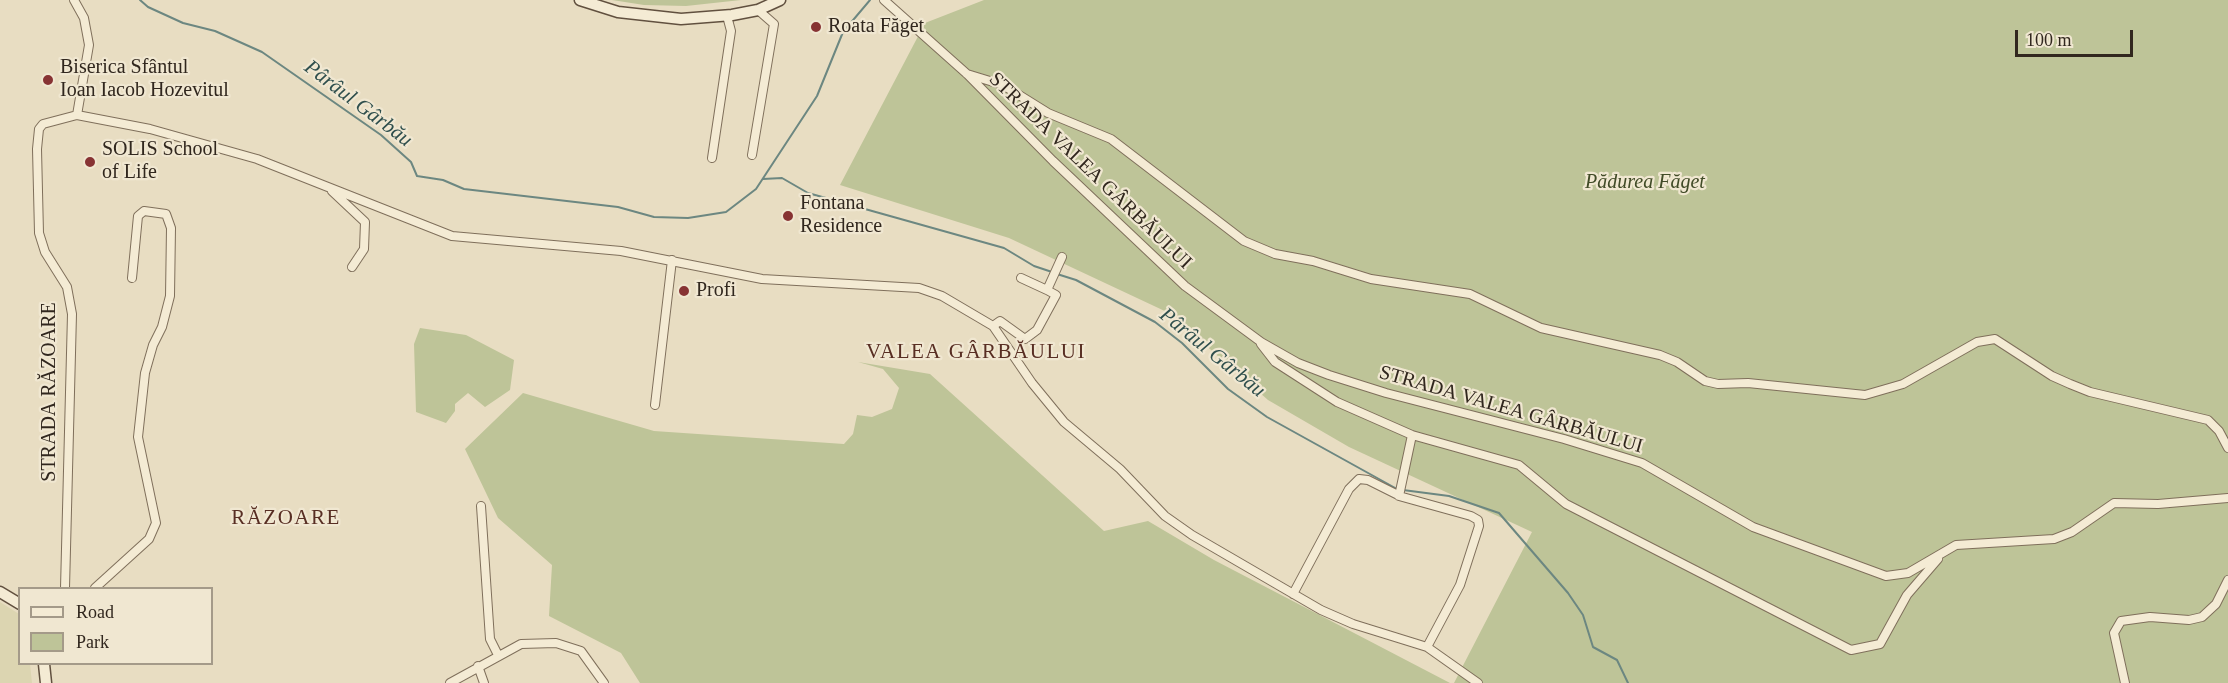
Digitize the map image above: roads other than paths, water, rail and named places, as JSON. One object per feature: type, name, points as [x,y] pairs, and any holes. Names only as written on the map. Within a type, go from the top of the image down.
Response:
[{"type":"main road","points":[[580,0],[601,8],[650,17],[697,19],[758,10],[780,0]]},
{"type":"main road","points":[[0,592],[18,603]]},
{"type":"main road","points":[[44,665],[46,683]]},
{"type":"street","points":[[74,0],[84,18],[89,45],[73,116],[150,129],[226,149],[452,236],[621,251],[762,279],[919,288],[942,296],[993,326],[1053,410],[1120,469],[1165,516],[1225,556],[1293,594],[1353,624],[1427,647],[1478,683]]},
{"type":"street","name":"STRADA VALEA GÂRBĂULUI","points":[[884,0],[967,74],[1185,286],[1261,342],[1298,363],[1363,386],[1564,439],[1642,463],[1753,527],[1870,572],[1899,576],[1924,565],[1945,551],[1964,544],[2054,539],[2072,532],[2114,503],[2158,504],[2228,498]]},
{"type":"street","points":[[752,155],[774,24],[758,10]]},
{"type":"street","points":[[711,158],[731,31],[727,16]]},
{"type":"street","points":[[967,74],[1004,85],[1048,113],[1111,139],[1244,241],[1275,254],[1312,261],[1371,279],[1470,294],[1541,328],[1660,355],[1677,362],[1705,381],[1718,384],[1748,383],[1865,395],[1903,384],[1977,342],[1995,339],[2052,376],[2091,392],[2208,420],[2219,430],[2228,447]]},
{"type":"street","name":"STRADA RĂZOARE","points":[[64,587],[72,314],[67,286],[45,252],[39,233],[37,149],[39,129],[43,124],[73,116]]},
{"type":"street","points":[[326,186],[365,222],[364,249],[352,267]]},
{"type":"street","points":[[96,587],[149,539],[156,523],[138,437],[145,373],[153,345],[162,327],[170,296],[171,228],[166,214],[144,211],[138,216],[132,278]]},
{"type":"street","points":[[1047,290],[1062,257]]},
{"type":"street","points":[[655,405],[672,260]]},
{"type":"street","points":[[993,326],[1000,321],[1025,339],[1037,330],[1056,295],[1022,278]]},
{"type":"street","points":[[1261,342],[1275,362],[1337,402],[1412,435],[1519,465],[1566,504],[1681,565],[1851,650],[1880,644],[1907,595],[1945,551]]},
{"type":"street","points":[[1398,494],[1412,435]]},
{"type":"street","points":[[1293,594],[1349,489],[1359,479],[1368,480],[1398,494],[1472,516],[1478,520],[1479,526],[1461,585],[1427,647]]},
{"type":"street","points":[[481,506],[490,639],[498,655]]},
{"type":"street","points":[[2125,683],[2114,633],[2121,621],[2150,617],[2189,620],[2202,617],[2216,604],[2228,580]]},
{"type":"street","points":[[450,683],[521,644],[556,643],[581,651],[604,683]]},
{"type":"street","points":[[478,666],[484,683]]},
{"type":"waterway","name":"Pârâul Gârbău","points":[[140,0],[148,7],[183,23],[215,31],[262,52],[381,135],[411,162],[417,176],[443,180],[464,189],[618,207],[654,217],[688,218],[726,212],[756,189],[817,96],[843,32],[870,0]]},
{"type":"waterway","name":"Pârâul Gârbău","points":[[763,179],[782,178],[808,193],[1004,248],[1034,266],[1052,272]]},
{"type":"waterway","name":"Pârâul Gârbău","points":[[1057,274],[1076,280],[1155,322],[1182,343],[1228,389],[1267,417],[1397,489]]},
{"type":"waterway","name":"Pârâul Gârbău","points":[[1403,490],[1449,496],[1499,513],[1568,593],[1583,615],[1593,647],[1617,660],[1628,683]]},
{"type":"place","name":"Roata Făget","points":[[816,27]]},
{"type":"place","name":"Biserica Sfântul Ioan Iacob Hozevitul","points":[[48,80]]},
{"type":"place","name":"SOLIS School of Life","points":[[90,162]]},
{"type":"place","name":"Fontana Residence","points":[[788,216]]},
{"type":"place","name":"Profi","points":[[684,291]]},
{"type":"district","name":"VALEA GÂRBĂULUI","points":[[976,352]]},
{"type":"district","name":"RĂZOARE","points":[[286,518]]},
{"type":"park label","name":"Pădurea Făget","points":[[1645,183]]}]
